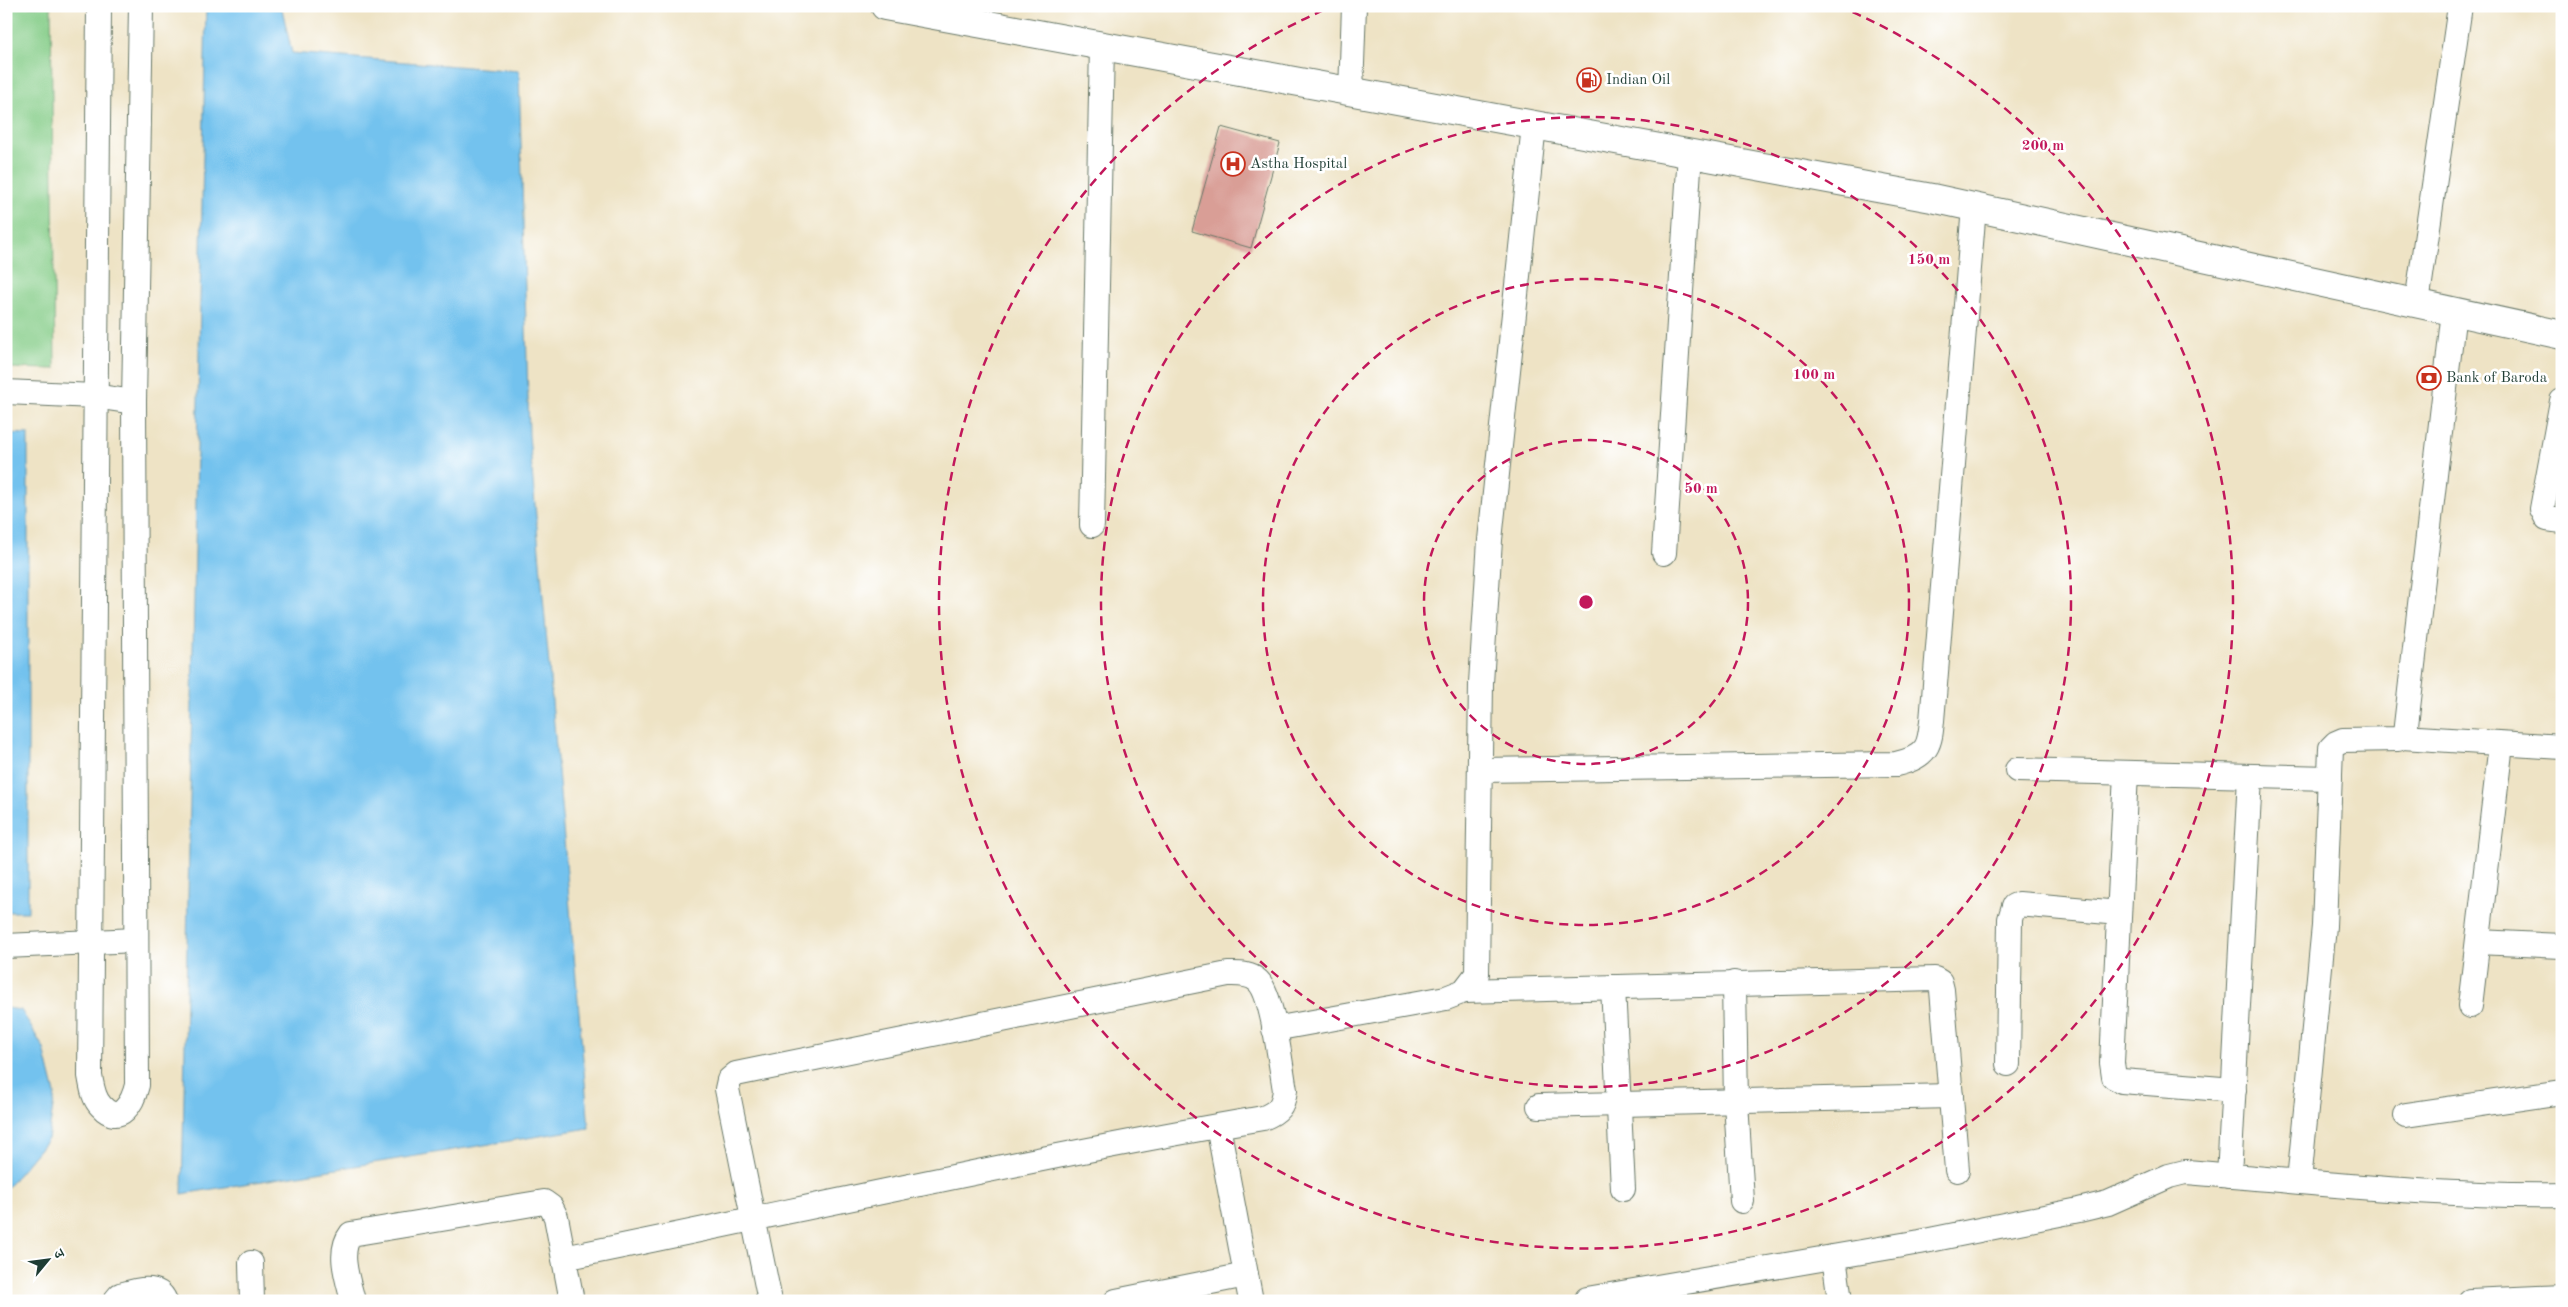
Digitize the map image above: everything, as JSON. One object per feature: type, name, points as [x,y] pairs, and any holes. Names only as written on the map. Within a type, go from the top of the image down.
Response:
[{"type":"highway","points":[[885,6],[967,14],[1102,46],[1974,207],[2562,334]]},
{"type":"street","points":[[99,6],[94,396],[90,1076],[101,1107],[112,1114],[121,1113],[128,1108],[137,1085],[134,402],[141,6]]},
{"type":"street","points":[[1351,92],[1354,6]]},
{"type":"street","points":[[2417,303],[2460,6]]},
{"type":"street","points":[[1092,525],[1102,46]]},
{"type":"street","points":[[1464,991],[1477,974],[1481,683],[1495,481],[1534,125]]},
{"type":"street","points":[[1664,553],[1690,154]]},
{"type":"street","points":[[1480,770],[1896,764],[1914,760],[1924,752],[1930,737],[1933,709],[1974,207]]},
{"type":"street","points":[[2402,737],[2454,311]]},
{"type":"street","points":[[6,392],[94,396],[134,402]]},
{"type":"street","points":[[2562,401],[2542,509],[2547,519],[2562,522]]},
{"type":"street","points":[[2298,1181],[2324,926],[2331,748],[2343,740],[2402,737],[2562,747]]},
{"type":"street","points":[[2470,1006],[2501,744]]},
{"type":"street","points":[[2017,770],[2330,778]]},
{"type":"street","points":[[2126,773],[2112,1063],[2114,1077],[2122,1081],[2234,1090]]},
{"type":"street","points":[[2229,1176],[2250,777]]},
{"type":"street","points":[[2008,1064],[2010,919],[2014,906],[2019,904],[2119,913]]},
{"type":"street","points":[[6,946],[136,940]]},
{"type":"street","points":[[2478,942],[2562,946]]},
{"type":"street","points":[[564,1258],[753,1220],[914,1184],[1262,1118],[1278,1112],[1284,1103],[1285,1090],[1267,996],[1258,980],[1244,974],[1228,974],[736,1074],[729,1080],[727,1089],[753,1220],[770,1301]]},
{"type":"street","points":[[1274,1029],[1446,998],[1464,991],[1935,979],[1940,982],[1942,990],[1957,1170]]},
{"type":"street","points":[[1734,983],[1736,1102],[1742,1201]]},
{"type":"street","points":[[1613,987],[1623,1189]]},
{"type":"street","points":[[2406,1115],[2562,1092]]},
{"type":"street","points":[[1539,1106],[1951,1096]]},
{"type":"street","points":[[1218,1126],[1251,1301]]},
{"type":"street","points":[[1587,1299],[1691,1291],[1834,1257],[2079,1210],[2131,1194],[2169,1176],[2185,1172],[2484,1196],[2562,1195]]},
{"type":"street","points":[[353,1301],[344,1258],[344,1243],[351,1234],[544,1202],[551,1207],[556,1217],[572,1301]]},
{"type":"street","points":[[1834,1257],[1840,1301]]},
{"type":"street","points":[[251,1263],[252,1301]]},
{"type":"street","points":[[1116,1301],[1246,1275]]},
{"type":"street","points":[[115,1301],[120,1295],[150,1289],[163,1296],[165,1301]]},
{"type":"street","points":[[2470,1301],[2562,1297]]},
{"type":"green space","points":[[6,6],[51,6],[55,369],[6,368]]},
{"type":"water","points":[[206,6],[282,9],[292,53],[519,71],[529,435],[589,1128],[182,1194]]},
{"type":"water","points":[[6,433],[28,434],[28,912],[6,912]]},
{"type":"water","points":[[6,1008],[21,1010],[44,1049],[55,1094],[48,1139],[6,1189]]},
{"type":"building","points":[[1221,127],[1280,143],[1251,248],[1192,231]]},
{"type":"place","name":"Indian Oil","points":[[1589,80]]},
{"type":"place","name":"Astha Hospital","points":[[1233,164]]},
{"type":"place","name":"Bank of Baroda","points":[[2429,378]]}]
